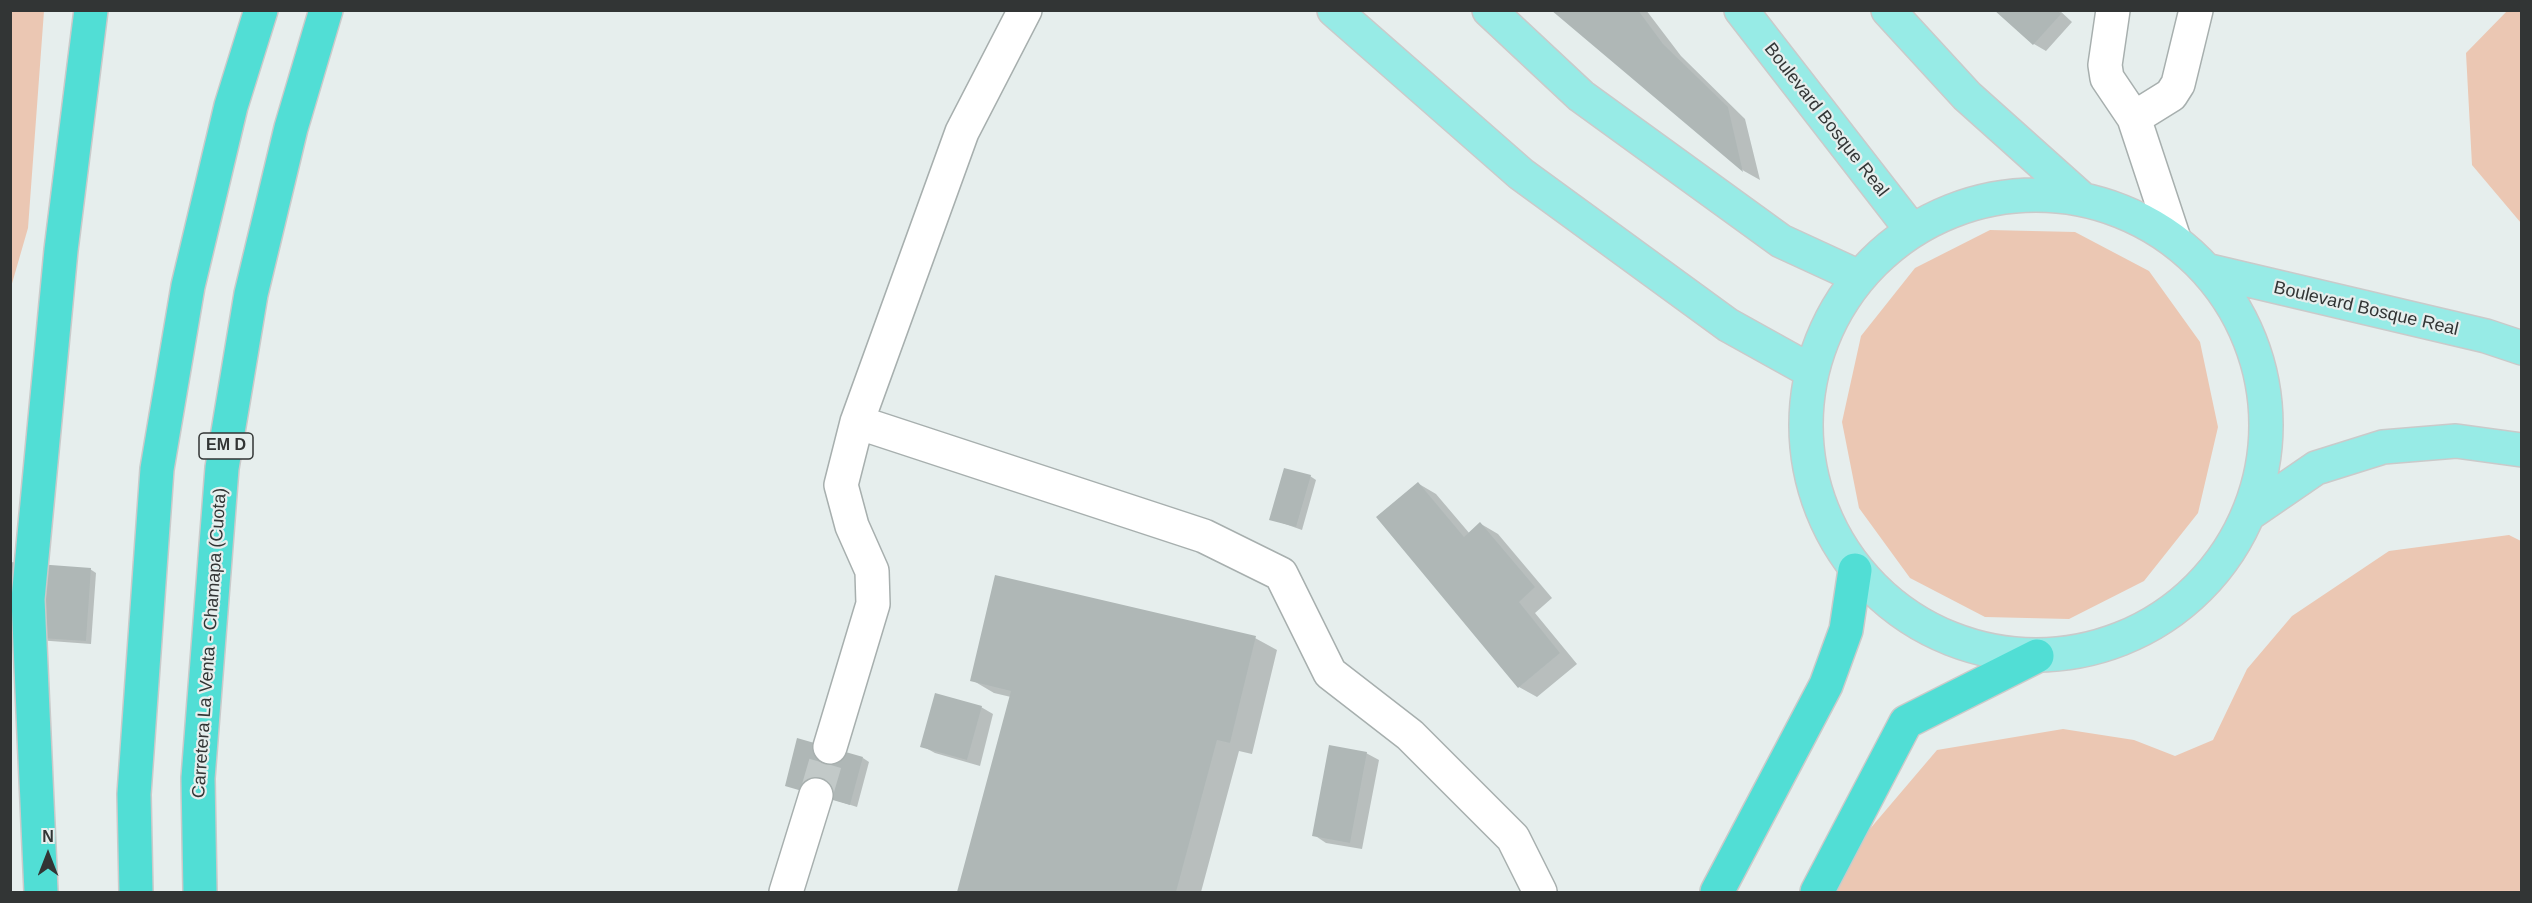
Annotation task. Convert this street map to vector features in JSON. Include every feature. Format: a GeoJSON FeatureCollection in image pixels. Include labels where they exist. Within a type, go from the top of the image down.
{"type":"FeatureCollection","features":[{"type":"Feature","properties":{"kind":"highway"},"geometry":{"type":"LineString","coordinates":[[41,892],[28,600],[61,249],[91,10]]}},
{"type":"Feature","properties":{"kind":"highway"},"geometry":{"type":"LineString","coordinates":[[136,892],[134,794],[158,469],[188,286],[231,106],[261,10]]}},
{"type":"Feature","properties":{"kind":"highway","name":"Carretera La Venta - Chamapa (Cuota)"},"geometry":{"type":"LineString","coordinates":[[200,892],[198,778],[222,468],[251,294],[291,128],[326,10]]}},
{"type":"Feature","properties":{"kind":"highway"},"geometry":{"type":"LineString","coordinates":[[1719,892],[1826,685],[1846,630],[1855,570]]}},
{"type":"Feature","properties":{"kind":"highway"},"geometry":{"type":"LineString","coordinates":[[1816,892],[1906,722],[2037,656]]}},
{"type":"Feature","properties":{"kind":"main road"},"geometry":{"type":"LineString","coordinates":[[1334,10],[1521,174],[1728,325],[1809,370]]}},
{"type":"Feature","properties":{"kind":"main road"},"geometry":{"type":"LineString","coordinates":[[1489,10],[1581,96],[1771,234],[1857,276]]}},
{"type":"Feature","properties":{"kind":"main road","name":"Boulevard Bosque Real"},"geometry":{"type":"LineString","coordinates":[[1741,10],[1911,229]]}},
{"type":"Feature","properties":{"kind":"main road"},"geometry":{"type":"LineString","coordinates":[[1888,10],[1967,96],[2081,198]]}},
{"type":"Feature","properties":{"kind":"main road"},"geometry":{"type":"LineString","coordinates":[[1993,197],[2081,198],[2130,213],[2174,239],[2210,272],[2247,327],[2265,391],[2265,458],[2249,514],[2211,577],[2161,619],[2101,646],[2037,656],[1968,646],[1906,616],[1855,570],[1826,526],[1808,476],[1809,370],[1828,320],[1857,276],[1911,229],[1993,197]]}},
{"type":"Feature","properties":{"kind":"main road","name":"Boulevard Bosque Real"},"geometry":{"type":"LineString","coordinates":[[2210,272],[2486,336],[2522,348]]}},
{"type":"Feature","properties":{"kind":"main road"},"geometry":{"type":"LineString","coordinates":[[2249,514],[2316,468],[2383,447],[2456,441],[2522,450]]}},
{"type":"Feature","properties":{"kind":"street"},"geometry":{"type":"LineString","coordinates":[[830,747],[873,604],[872,571],[852,526],[841,485],[856,422],[962,132],[1025,10]]}},
{"type":"Feature","properties":{"kind":"street"},"geometry":{"type":"LineString","coordinates":[[2113,10],[2105,65],[2114,90],[2134,118],[2174,239]]}},
{"type":"Feature","properties":{"kind":"street"},"geometry":{"type":"LineString","coordinates":[[2134,118],[2171,95],[2178,84],[2196,10]]}},
{"type":"Feature","properties":{"kind":"street"},"geometry":{"type":"LineString","coordinates":[[856,422],[1204,536],[1281,574],[1330,673],[1410,735],[1513,838],[1540,892]]}},
{"type":"Feature","properties":{"kind":"street"},"geometry":{"type":"LineString","coordinates":[[786,892],[816,795]]}},
{"type":"Feature","properties":{"kind":"shaded area"},"geometry":{"type":"Polygon","coordinates":[[[11,10],[44,11],[28,228],[11,287],[11,10]]]}},
{"type":"Feature","properties":{"kind":"shaded area"},"geometry":{"type":"Polygon","coordinates":[[[2508,10],[2521,11],[2521,223],[2472,165],[2466,53],[2508,10]]]}},
{"type":"Feature","properties":{"kind":"shaded area"},"geometry":{"type":"Polygon","coordinates":[[[1990,230],[2075,232],[2149,271],[2200,342],[2218,427],[2198,513],[2144,581],[2069,619],[1985,617],[1910,578],[1859,508],[1842,422],[1861,336],[1915,268],[1990,230]]]}},
{"type":"Feature","properties":{"kind":"shaded area"},"geometry":{"type":"Polygon","coordinates":[[[2509,535],[2521,541],[2521,892],[1828,892],[1846,857],[1937,750],[2063,729],[2134,740],[2175,756],[2213,740],[2247,669],[2292,616],[2389,551],[2509,535]]]}},
{"type":"Feature","properties":{"kind":"building"},"geometry":{"type":"Polygon","coordinates":[[[1551,10],[1638,10],[1663,44],[1728,107],[1743,172],[1551,10]]]}},
{"type":"Feature","properties":{"kind":"building"},"geometry":{"type":"Polygon","coordinates":[[[1994,10],[2057,10],[2061,14],[2033,45],[1994,10]]]}},
{"type":"Feature","properties":{"kind":"building"},"geometry":{"type":"Polygon","coordinates":[[[1284,468],[1311,475],[1296,527],[1269,520],[1284,468]]]}},
{"type":"Feature","properties":{"kind":"building"},"geometry":{"type":"Polygon","coordinates":[[[1418,482],[1464,537],[1480,522],[1535,587],[1519,602],[1560,653],[1518,688],[1376,517],[1418,482]]]}},
{"type":"Feature","properties":{"kind":"building"},"geometry":{"type":"Polygon","coordinates":[[[10,562],[91,568],[86,641],[10,636],[10,562]]]}},
{"type":"Feature","properties":{"kind":"building"},"geometry":{"type":"Polygon","coordinates":[[[995,575],[1256,636],[1230,743],[1217,740],[1176,892],[957,892],[1011,691],[970,681],[995,575]]]}},
{"type":"Feature","properties":{"kind":"building"},"geometry":{"type":"Polygon","coordinates":[[[935,693],[982,706],[967,760],[920,747],[935,693]]]}},
{"type":"Feature","properties":{"kind":"building"},"geometry":{"type":"Polygon","coordinates":[[[797,738],[863,757],[850,805],[785,786],[797,738]]]}},
{"type":"Feature","properties":{"kind":"building"},"geometry":{"type":"Polygon","coordinates":[[[1329,745],[1367,752],[1350,843],[1312,836],[1329,745]]]}},
{"type":"Feature","properties":{"kind":"tunnel"},"geometry":{"type":"LineString","coordinates":[[816,795],[830,747]]}}]}
